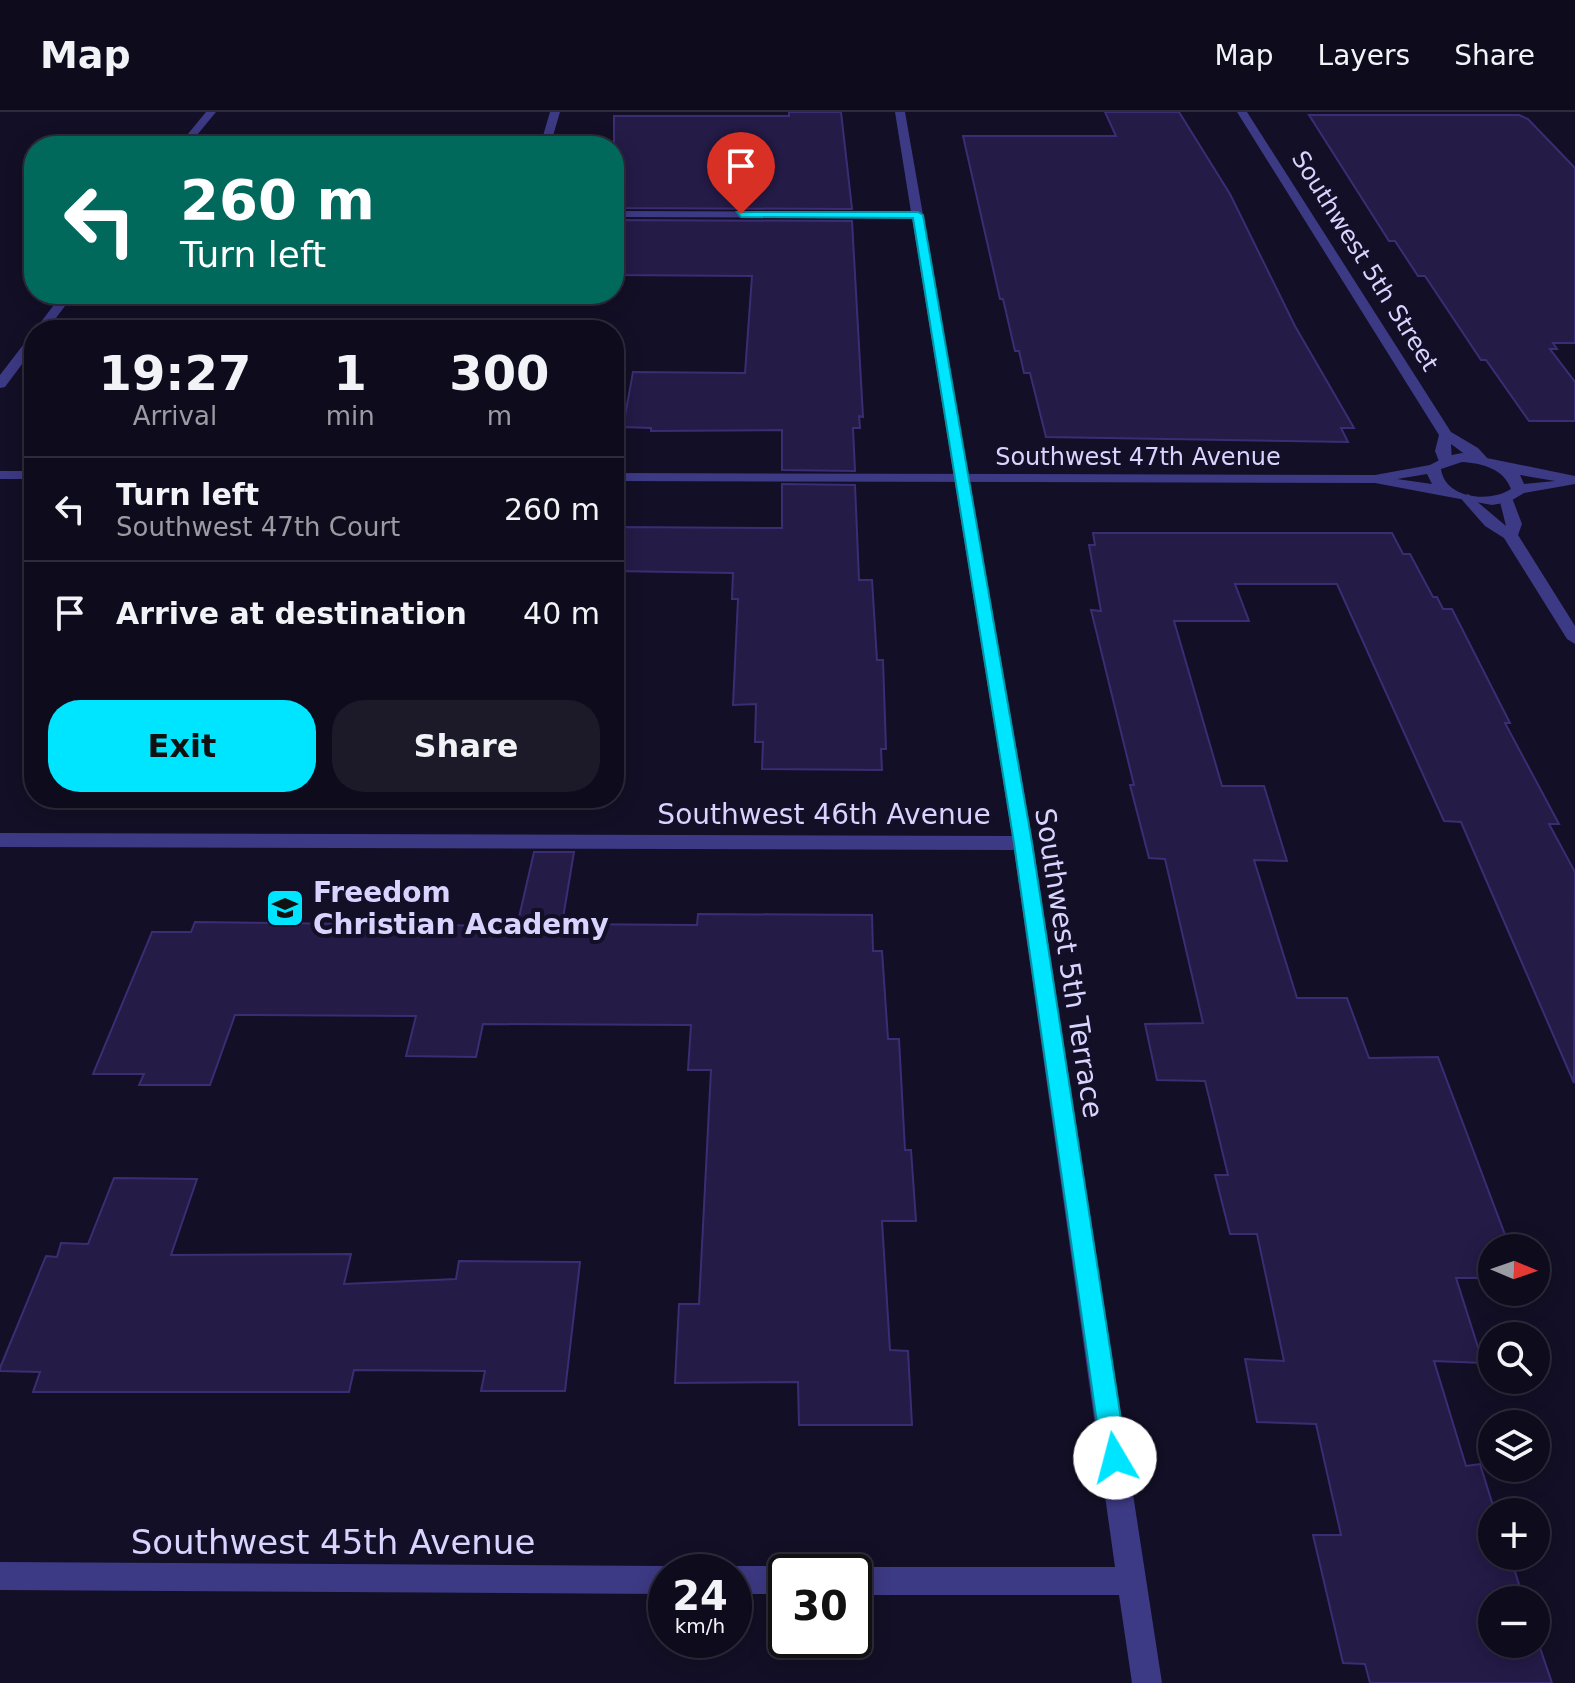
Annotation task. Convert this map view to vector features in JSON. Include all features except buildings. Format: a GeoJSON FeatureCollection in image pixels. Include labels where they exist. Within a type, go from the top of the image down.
{"type":"FeatureCollection","features":[{"type":"Feature","properties":{"kind":"street"},"geometry":{"type":"LineString","coordinates":[[191,136],[211,112]]}},
{"type":"Feature","properties":{"kind":"street"},"geometry":{"type":"LineString","coordinates":[[548,136],[555,112]]}},
{"type":"Feature","properties":{"kind":"street","name":"Southwest 5th Terrace"},"geometry":{"type":"LineString","coordinates":[[900,112],[1023,843],[1147,1683]]}},
{"type":"Feature","properties":{"kind":"street","name":"Southwest 5th Street"},"geometry":{"type":"LineString","coordinates":[[1242,112],[1446,435],[1473,451],[1483,461]]}},
{"type":"Feature","properties":{"kind":"street"},"geometry":{"type":"LineString","coordinates":[[624,214],[918,215]]}},
{"type":"Feature","properties":{"kind":"street"},"geometry":{"type":"LineString","coordinates":[[0,384],[24,352]]}},
{"type":"Feature","properties":{"kind":"street"},"geometry":{"type":"LineString","coordinates":[[1444,489],[1433,475],[1439,465],[1446,435]]}},
{"type":"Feature","properties":{"kind":"street","name":"Southwest 47th Avenue"},"geometry":{"type":"LineString","coordinates":[[1375,479],[1462,458],[1573,480]]}},
{"type":"Feature","properties":{"kind":"street"},"geometry":{"type":"LineString","coordinates":[[1503,468],[1513,475],[1514,524],[1510,535]]}},
{"type":"Feature","properties":{"kind":"street"},"geometry":{"type":"LineString","coordinates":[[0,475],[24,475]]}},
{"type":"Feature","properties":{"kind":"street","name":"Southwest 47th Avenue"},"geometry":{"type":"LineString","coordinates":[[624,477],[1375,479],[1417,488],[1444,489],[1468,498],[1557,487],[1573,480]]}},
{"type":"Feature","properties":{"kind":"street"},"geometry":{"type":"LineString","coordinates":[[1468,498],[1490,523],[1510,535],[1575,639]]}},
{"type":"Feature","properties":{"kind":"street","name":"Southwest 46th Avenue"},"geometry":{"type":"LineString","coordinates":[[0,840],[1023,843]]}},
{"type":"Feature","properties":{"kind":"street","name":"Southwest 45th Avenue"},"geometry":{"type":"LineString","coordinates":[[0,1576],[648,1580]]}},
{"type":"Feature","properties":{"kind":"street"},"geometry":{"type":"LineString","coordinates":[[872,1581],[1133,1581]]}},
{"type":"Feature","properties":{"kind":"place","name":"Freedom Christian Academy"},"geometry":{"type":"Point","coordinates":[285,908]}},
{"type":"Feature","properties":{"kind":"route"},"geometry":{"type":"LineString","coordinates":[[741,214],[918,215],[1023,843],[1115,1458]]}}]}
